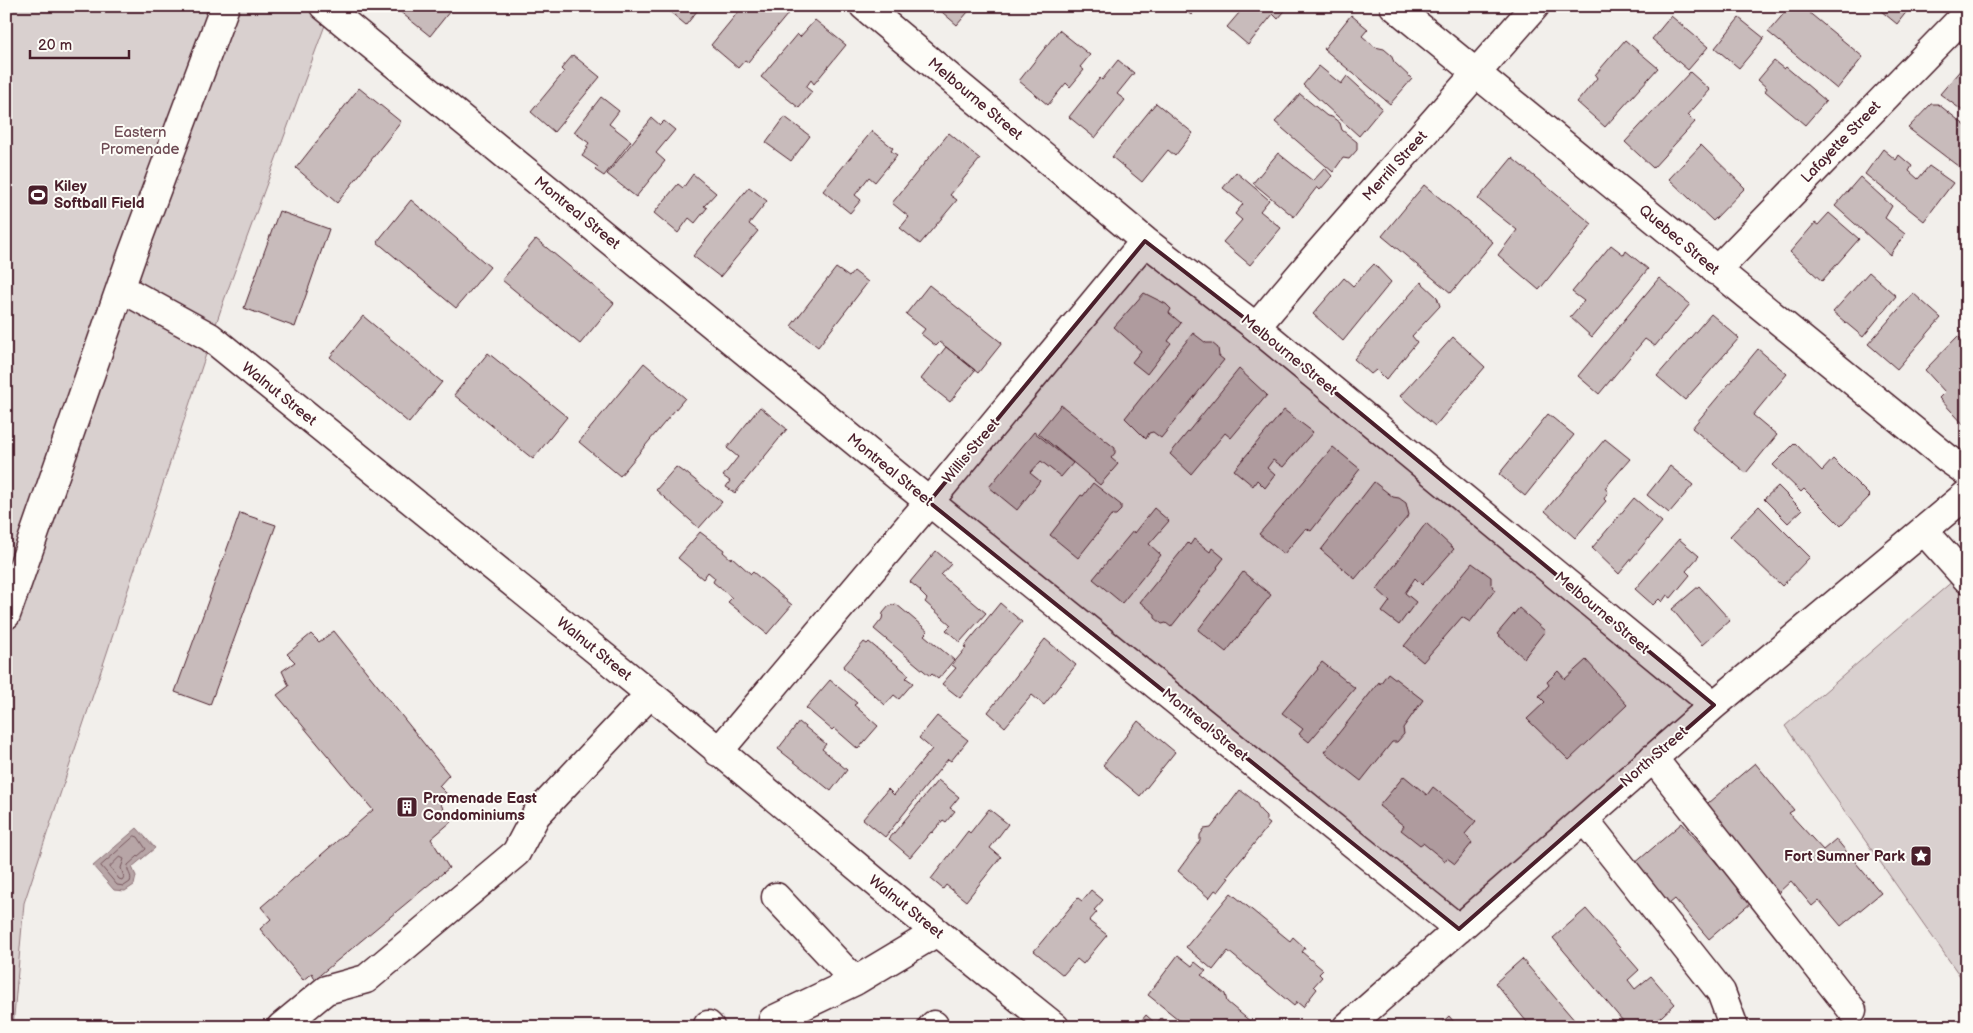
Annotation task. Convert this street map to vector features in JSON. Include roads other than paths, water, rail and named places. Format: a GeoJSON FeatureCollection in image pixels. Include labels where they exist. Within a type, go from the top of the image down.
{"type":"FeatureCollection","features":[{"type":"Feature","properties":{"kind":"street"},"geometry":{"type":"LineString","coordinates":[[6,615],[121,288],[225,6]]}},
{"type":"Feature","properties":{"kind":"street","name":"Montreal Street"},"geometry":{"type":"LineString","coordinates":[[324,6],[929,502],[1459,929]]}},
{"type":"Feature","properties":{"kind":"street","name":"Melbourne Street"},"geometry":{"type":"LineString","coordinates":[[864,6],[1145,241],[1256,327],[1714,705]]}},
{"type":"Feature","properties":{"kind":"street","name":"Quebec Street"},"geometry":{"type":"LineString","coordinates":[[1394,6],[1716,271],[1947,458],[1967,472]]}},
{"type":"Feature","properties":{"kind":"street","name":"Merrill Street"},"geometry":{"type":"LineString","coordinates":[[1256,327],[1535,6]]}},
{"type":"Feature","properties":{"kind":"street","name":"Lafayette Street"},"geometry":{"type":"LineString","coordinates":[[1716,271],[1967,13]]}},
{"type":"Feature","properties":{"kind":"street","name":"Willis Street"},"geometry":{"type":"LineString","coordinates":[[718,752],[929,502],[1145,241]]}},
{"type":"Feature","properties":{"kind":"street","name":"Walnut Street"},"geometry":{"type":"LineString","coordinates":[[121,288],[210,337],[650,694],[718,752],[1055,1027]]}},
{"type":"Feature","properties":{"kind":"street","name":"North Street"},"geometry":{"type":"LineString","coordinates":[[1347,1027],[1714,705],[1967,494]]}},
{"type":"Feature","properties":{"kind":"street"},"geometry":{"type":"LineString","coordinates":[[1924,530],[1967,579]]}},
{"type":"Feature","properties":{"kind":"street"},"geometry":{"type":"LineString","coordinates":[[281,1027],[326,990],[366,980],[516,853],[536,815],[650,694]]}},
{"type":"Feature","properties":{"kind":"street"},"geometry":{"type":"LineString","coordinates":[[1653,758],[1852,1010]]}},
{"type":"Feature","properties":{"kind":"street"},"geometry":{"type":"LineString","coordinates":[[1584,819],[1722,992],[1734,1027]]}},
{"type":"Feature","properties":{"kind":"street"},"geometry":{"type":"LineString","coordinates":[[776,897],[855,980]]}},
{"type":"Feature","properties":{"kind":"street"},"geometry":{"type":"LineString","coordinates":[[773,1020],[855,980],[937,932]]}},
{"type":"Feature","properties":{"kind":"water"},"geometry":{"type":"Polygon","coordinates":[[[137,828],[155,848],[132,867],[136,876],[134,885],[125,891],[114,890],[93,866],[137,828]]]}},
{"type":"Feature","properties":{"kind":"place","name":"Kiley Softball Field"},"geometry":{"type":"Point","coordinates":[38,195]}},
{"type":"Feature","properties":{"kind":"place","name":"Promenade East Condominiums"},"geometry":{"type":"Point","coordinates":[407,807]}},
{"type":"Feature","properties":{"kind":"place","name":"Fort Sumner Park"},"geometry":{"type":"Point","coordinates":[1921,856]}},
{"type":"Feature","properties":{"kind":"park label","name":"Eastern Promenade"},"geometry":{"type":"Point","coordinates":[140,140]}}]}
